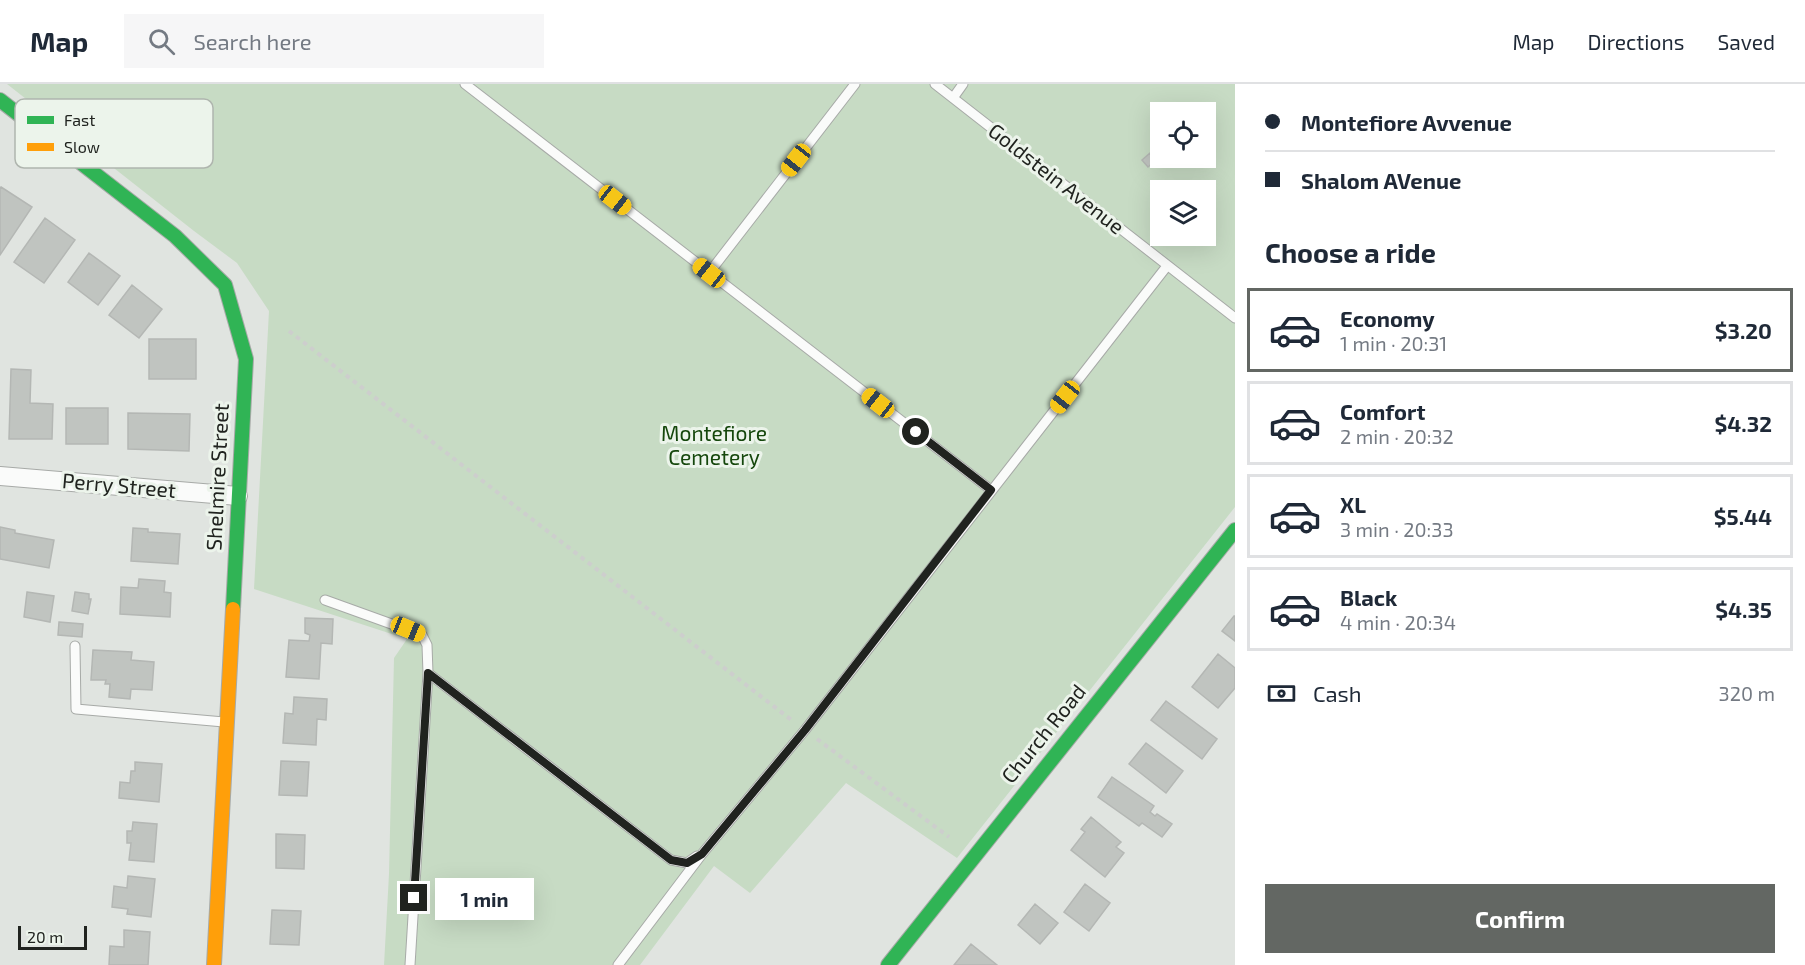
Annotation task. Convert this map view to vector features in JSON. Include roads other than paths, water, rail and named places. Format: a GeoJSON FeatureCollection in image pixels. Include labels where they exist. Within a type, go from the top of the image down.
{"type":"FeatureCollection","features":[{"type":"Feature","properties":{"kind":"street","name":"Shelmire Street"},"geometry":{"type":"LineString","coordinates":[[0,100],[15,112]]}},
{"type":"Feature","properties":{"kind":"street","name":"Shelmire Street"},"geometry":{"type":"LineString","coordinates":[[88,168],[176,236],[225,285],[246,359],[214,965]]}},
{"type":"Feature","properties":{"kind":"street","name":"Perry Street"},"geometry":{"type":"LineString","coordinates":[[0,476],[237,496]]}},
{"type":"Feature","properties":{"kind":"street","name":"Church Road"},"geometry":{"type":"LineString","coordinates":[[888,965],[1235,530]]}},
{"type":"Feature","properties":{"kind":"lane"},"geometry":{"type":"LineString","coordinates":[[465,84],[991,490]]}},
{"type":"Feature","properties":{"kind":"lane"},"geometry":{"type":"LineString","coordinates":[[709,273],[855,84]]}},
{"type":"Feature","properties":{"kind":"lane","name":"Goldstein Avenue"},"geometry":{"type":"LineString","coordinates":[[935,84],[1235,318]]}},
{"type":"Feature","properties":{"kind":"lane"},"geometry":{"type":"LineString","coordinates":[[953,98],[963,84]]}},
{"type":"Feature","properties":{"kind":"lane"},"geometry":{"type":"LineString","coordinates":[[618,965],[702,854],[805,730],[1167,266]]}},
{"type":"Feature","properties":{"kind":"lane"},"geometry":{"type":"LineString","coordinates":[[325,600],[422,635],[427,645],[428,673],[410,965]]}},
{"type":"Feature","properties":{"kind":"lane"},"geometry":{"type":"LineString","coordinates":[[75,646],[76,710],[226,722]]}},
{"type":"Feature","properties":{"kind":"lane"},"geometry":{"type":"LineString","coordinates":[[428,673],[671,860],[687,863],[702,854]]}},
{"type":"Feature","properties":{"kind":"park label","name":"Montefiore Cemetery"},"geometry":{"type":"Point","coordinates":[714,446]}}]}
